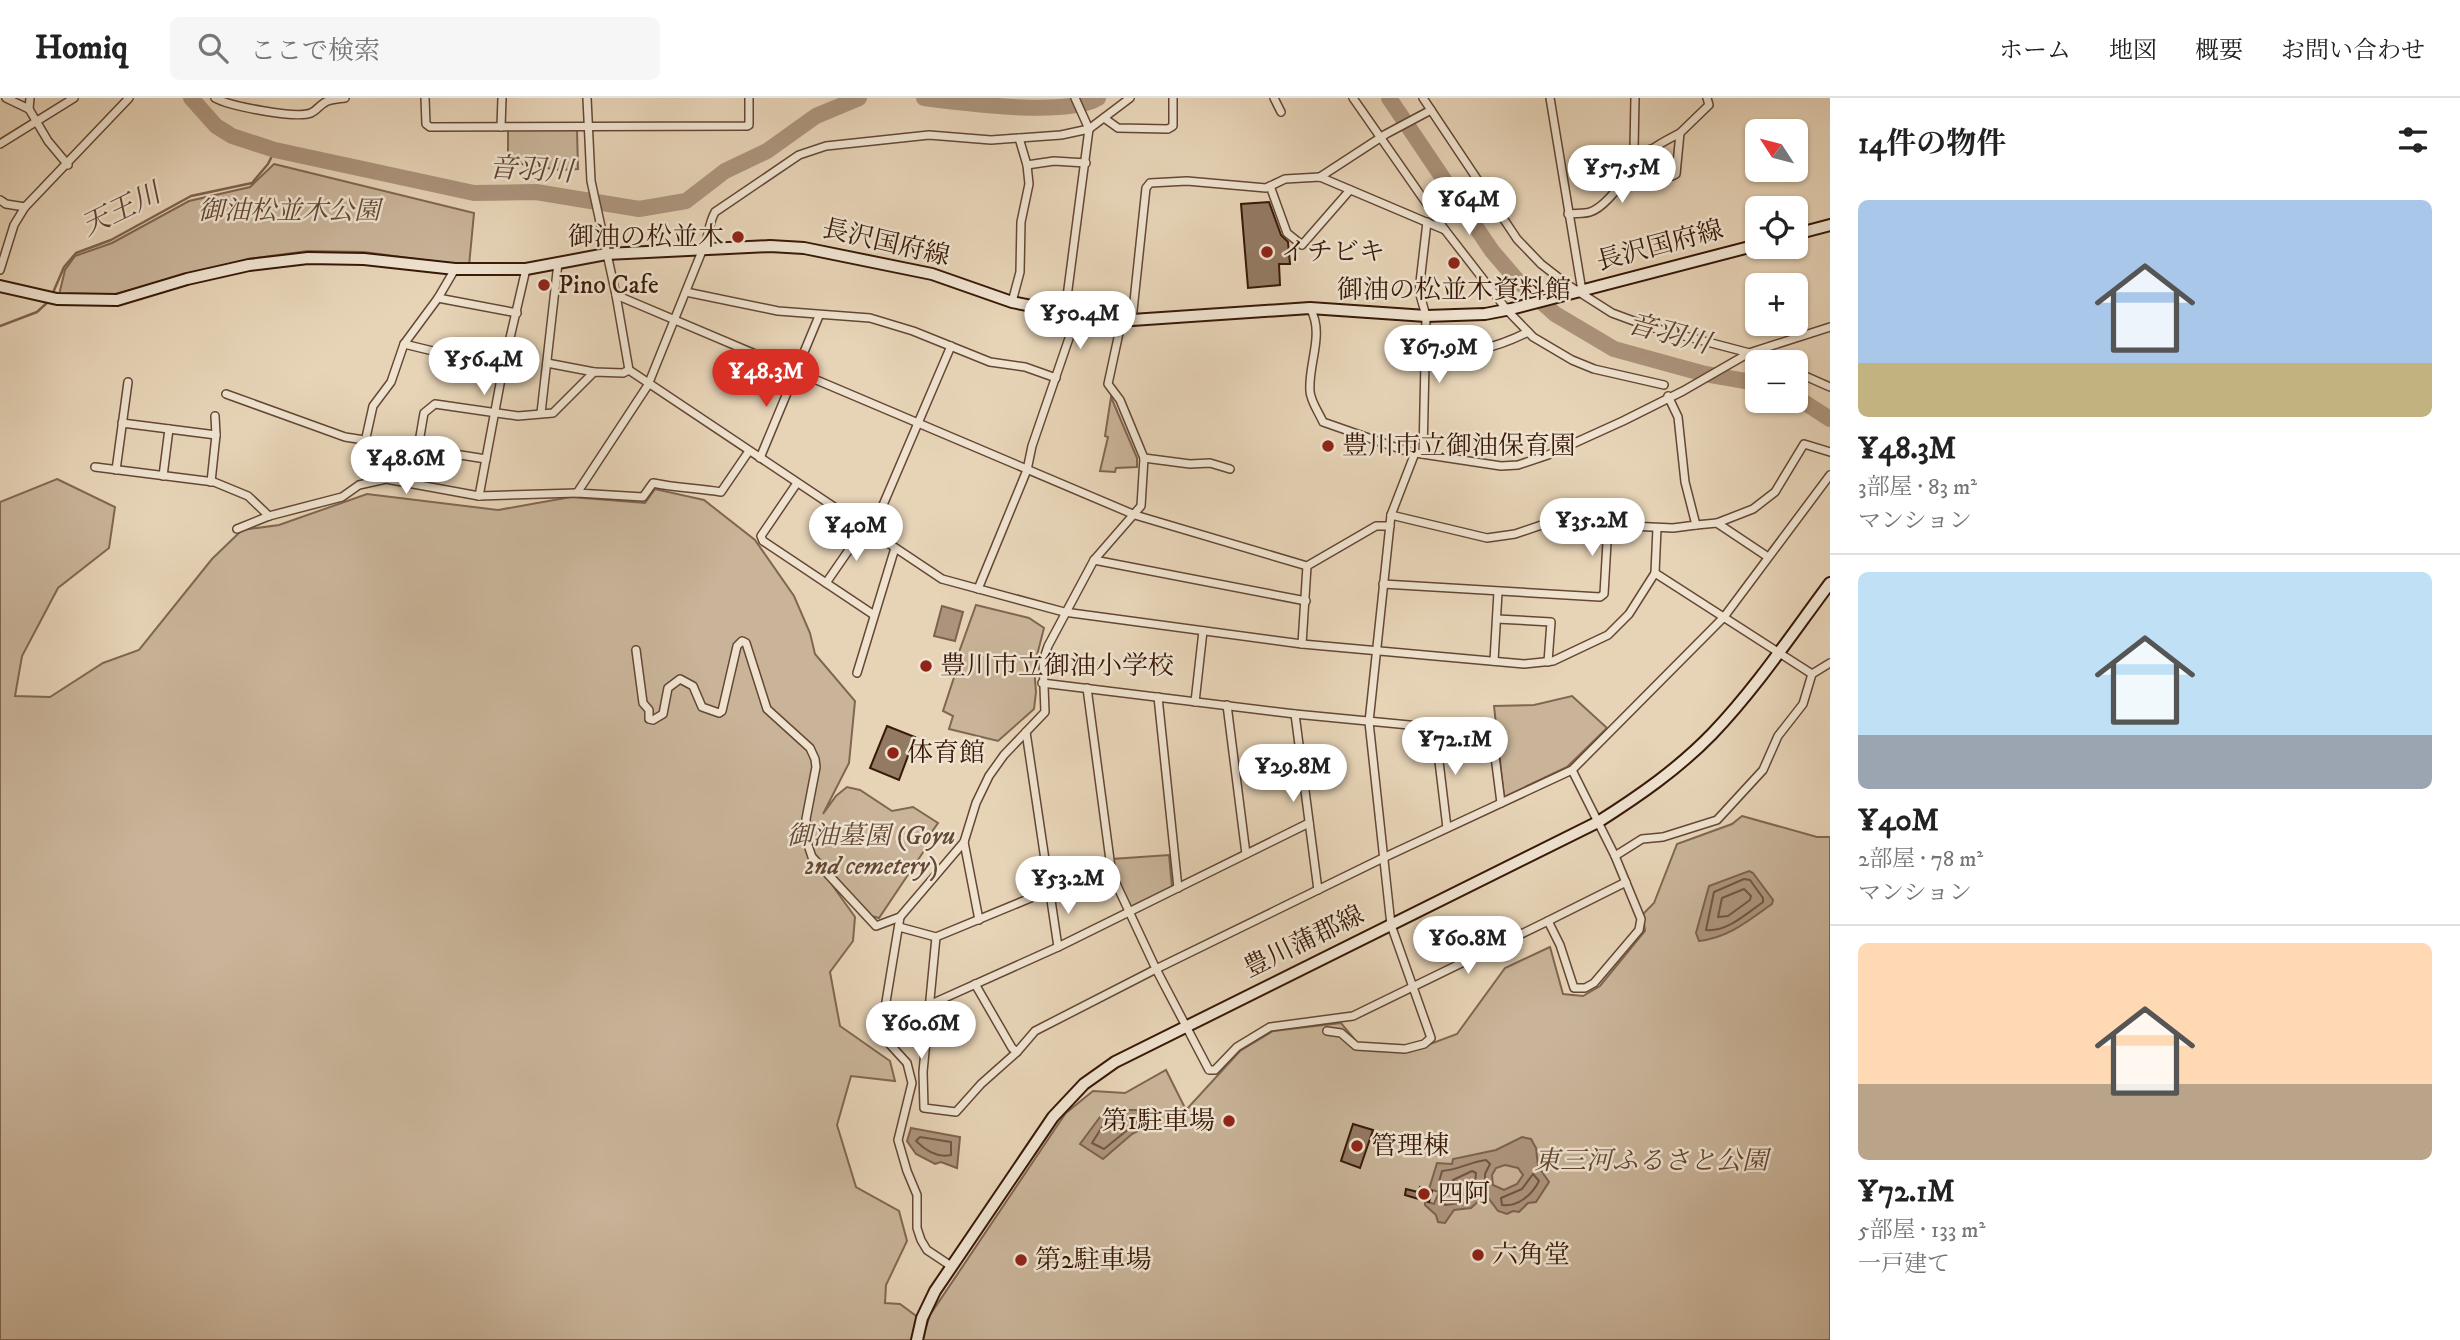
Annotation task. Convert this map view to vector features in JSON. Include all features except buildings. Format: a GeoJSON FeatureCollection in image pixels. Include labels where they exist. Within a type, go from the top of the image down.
{"type":"FeatureCollection","features":[{"type":"Feature","properties":{"kind":"main road"},"geometry":{"type":"LineString","coordinates":[[1808,231],[1830,225]]}},
{"type":"Feature","properties":{"kind":"main road","name":"長沢国府線"},"geometry":{"type":"LineString","coordinates":[[0,286],[52,298],[117,300],[187,279],[249,265],[308,258],[364,259],[454,269],[526,269],[606,254],[770,246],[804,248],[932,274],[1012,302],[1077,314],[1127,319],[1310,308],[1426,316],[1509,310],[1745,248]]}},
{"type":"Feature","properties":{"kind":"main road","name":"豊川蒲郡線"},"geometry":{"type":"LineString","coordinates":[[917,1340],[929,1302],[951,1266],[1065,1102],[1100,1071],[1185,1026],[1598,822],[1642,795],[1711,735],[1741,701],[1830,583]]}},
{"type":"Feature","properties":{"kind":"street"},"geometry":{"type":"LineString","coordinates":[[6,98],[29,108]]}},
{"type":"Feature","properties":{"kind":"street"},"geometry":{"type":"LineString","coordinates":[[30,98],[29,108],[36,121],[68,164]]}},
{"type":"Feature","properties":{"kind":"street"},"geometry":{"type":"LineString","coordinates":[[0,144],[74,98]]}},
{"type":"Feature","properties":{"kind":"street"},"geometry":{"type":"LineString","coordinates":[[0,270],[14,225],[25,207],[129,98]]}},
{"type":"Feature","properties":{"kind":"street"},"geometry":{"type":"LineString","coordinates":[[215,98],[225,104],[250,106],[293,117],[313,113],[325,102],[345,98]]}},
{"type":"Feature","properties":{"kind":"street"},"geometry":{"type":"LineString","coordinates":[[425,98],[426,124],[430,127],[747,126],[749,98]]}},
{"type":"Feature","properties":{"kind":"street"},"geometry":{"type":"LineString","coordinates":[[501,127],[502,98]]}},
{"type":"Feature","properties":{"kind":"street"},"geometry":{"type":"LineString","coordinates":[[587,98],[591,181],[629,370],[942,579],[1064,612],[1302,644],[1524,664],[1548,662],[1578,651],[1608,635],[1629,614],[1655,573],[1657,527]]}},
{"type":"Feature","properties":{"kind":"street"},"geometry":{"type":"LineString","coordinates":[[1065,312],[1086,163],[1088,126],[1075,98]]}},
{"type":"Feature","properties":{"kind":"street"},"geometry":{"type":"LineString","coordinates":[[577,493],[648,385],[707,243],[707,227],[715,212],[799,155],[826,146],[929,135],[991,140],[1061,135],[1104,118],[1130,98]]}},
{"type":"Feature","properties":{"kind":"street"},"geometry":{"type":"LineString","coordinates":[[1104,118],[1118,128],[1168,129],[1173,126],[1173,98]]}},
{"type":"Feature","properties":{"kind":"street"},"geometry":{"type":"LineString","coordinates":[[1275,98],[1281,112]]}},
{"type":"Feature","properties":{"kind":"street"},"geometry":{"type":"LineString","coordinates":[[1353,98],[1384,136],[1445,230],[1528,332],[1550,348],[1594,369],[1664,385]]}},
{"type":"Feature","properties":{"kind":"street"},"geometry":{"type":"LineString","coordinates":[[1424,98],[1429,111],[1517,239],[1541,264],[1612,313],[1745,355]]}},
{"type":"Feature","properties":{"kind":"street"},"geometry":{"type":"LineString","coordinates":[[1550,98],[1578,292]]}},
{"type":"Feature","properties":{"kind":"street"},"geometry":{"type":"LineString","coordinates":[[1635,98],[1634,149],[1640,152],[1652,149]]}},
{"type":"Feature","properties":{"kind":"street"},"geometry":{"type":"LineString","coordinates":[[1568,214],[1590,212],[1598,208],[1652,149],[1680,133],[1708,101],[1717,98]]}},
{"type":"Feature","properties":{"kind":"street"},"geometry":{"type":"LineString","coordinates":[[1320,177],[1429,111]]}},
{"type":"Feature","properties":{"kind":"street"},"geometry":{"type":"LineString","coordinates":[[1633,168],[1639,172],[1672,176],[1676,174],[1680,133]]}},
{"type":"Feature","properties":{"kind":"street"},"geometry":{"type":"LineString","coordinates":[[1012,302],[1020,272],[1021,222],[1029,184],[1019,138]]}},
{"type":"Feature","properties":{"kind":"street"},"geometry":{"type":"LineString","coordinates":[[1027,165],[1054,161],[1086,163]]}},
{"type":"Feature","properties":{"kind":"street"},"geometry":{"type":"LineString","coordinates":[[636,650],[643,703],[649,710],[649,719],[653,720],[663,714],[668,688],[680,679],[693,686],[702,707],[719,713],[722,710],[737,646],[743,641],[746,643],[767,709],[810,748],[815,759],[806,826],[812,857],[876,926],[900,917],[964,842],[976,803],[989,776],[1004,755],[1045,712],[1043,661],[1064,612],[1082,586],[1094,560],[1140,506],[1144,458],[1120,400],[1108,384],[1127,319],[1146,188],[1150,183],[1187,181],[1244,187],[1269,186],[1285,179],[1320,177],[1445,230]]}},
{"type":"Feature","properties":{"kind":"street"},"geometry":{"type":"LineString","coordinates":[[1269,186],[1287,233],[1302,245],[1350,190]]}},
{"type":"Feature","properties":{"kind":"street"},"geometry":{"type":"LineString","coordinates":[[0,200],[6,204],[25,207]]}},
{"type":"Feature","properties":{"kind":"street"},"geometry":{"type":"LineString","coordinates":[[1328,1031],[1341,1033],[1356,1046],[1405,1049],[1424,1044],[1431,1038],[1391,925],[1369,722],[1391,515],[1419,454],[1426,316],[1419,291],[1427,222]]}},
{"type":"Feature","properties":{"kind":"street"},"geometry":{"type":"LineString","coordinates":[[541,413],[558,263]]}},
{"type":"Feature","properties":{"kind":"street"},"geometry":{"type":"LineString","coordinates":[[365,442],[373,406],[391,382],[404,344],[438,298],[454,269]]}},
{"type":"Feature","properties":{"kind":"street"},"geometry":{"type":"LineString","coordinates":[[479,496],[503,368],[526,269]]}},
{"type":"Feature","properties":{"kind":"street"},"geometry":{"type":"LineString","coordinates":[[686,292],[726,302],[819,316],[870,318],[913,331],[990,362],[1025,368],[1056,378]]}},
{"type":"Feature","properties":{"kind":"street"},"geometry":{"type":"LineString","coordinates":[[616,295],[1135,515],[1307,566],[1376,526],[1390,526]]}},
{"type":"Feature","properties":{"kind":"street"},"geometry":{"type":"LineString","coordinates":[[438,298],[517,313]]}},
{"type":"Feature","properties":{"kind":"street"},"geometry":{"type":"LineString","coordinates":[[1310,308],[1316,318],[1315,357],[1309,392],[1323,422],[1419,454],[1501,466],[1518,466],[1623,421],[1745,356]]}},
{"type":"Feature","properties":{"kind":"street"},"geometry":{"type":"LineString","coordinates":[[978,589],[1027,470],[1032,446],[1077,314]]}},
{"type":"Feature","properties":{"kind":"street"},"geometry":{"type":"LineString","coordinates":[[760,458],[819,316]]}},
{"type":"Feature","properties":{"kind":"street"},"geometry":{"type":"LineString","coordinates":[[1761,350],[1830,327]]}},
{"type":"Feature","properties":{"kind":"street"},"geometry":{"type":"LineString","coordinates":[[1425,354],[1492,349],[1528,332]]}},
{"type":"Feature","properties":{"kind":"street"},"geometry":{"type":"LineString","coordinates":[[404,344],[503,368]]}},
{"type":"Feature","properties":{"kind":"street"},"geometry":{"type":"LineString","coordinates":[[871,533],[951,346]]}},
{"type":"Feature","properties":{"kind":"street"},"geometry":{"type":"LineString","coordinates":[[547,363],[594,372],[623,373],[629,370]]}},
{"type":"Feature","properties":{"kind":"street"},"geometry":{"type":"LineString","coordinates":[[412,483],[424,413],[435,404],[518,416],[553,413],[594,372]]}},
{"type":"Feature","properties":{"kind":"street"},"geometry":{"type":"LineString","coordinates":[[1808,377],[1830,387]]}},
{"type":"Feature","properties":{"kind":"street"},"geometry":{"type":"LineString","coordinates":[[116,470],[128,382]]}},
{"type":"Feature","properties":{"kind":"street"},"geometry":{"type":"LineString","coordinates":[[226,394],[365,442],[486,458]]}},
{"type":"Feature","properties":{"kind":"street"},"geometry":{"type":"LineString","coordinates":[[1668,396],[1678,416],[1685,482],[1696,525]]}},
{"type":"Feature","properties":{"kind":"street"},"geometry":{"type":"LineString","coordinates":[[211,482],[216,435],[215,416]]}},
{"type":"Feature","properties":{"kind":"street"},"geometry":{"type":"LineString","coordinates":[[122,423],[216,435]]}},
{"type":"Feature","properties":{"kind":"street"},"geometry":{"type":"LineString","coordinates":[[163,476],[169,429]]}},
{"type":"Feature","properties":{"kind":"street"},"geometry":{"type":"LineString","coordinates":[[1391,515],[1488,538],[1515,534],[1559,519],[1657,527],[1717,523],[1753,509],[1775,492],[1804,444],[1830,452]]}},
{"type":"Feature","properties":{"kind":"street"},"geometry":{"type":"LineString","coordinates":[[237,529],[270,516],[342,496],[359,485],[386,479],[479,496],[577,493],[643,497],[653,483],[721,492],[748,451]]}},
{"type":"Feature","properties":{"kind":"street"},"geometry":{"type":"LineString","coordinates":[[1144,458],[1190,464],[1210,463],[1230,469]]}},
{"type":"Feature","properties":{"kind":"street"},"geometry":{"type":"LineString","coordinates":[[96,467],[211,482],[248,496],[270,516]]}},
{"type":"Feature","properties":{"kind":"street"},"geometry":{"type":"LineString","coordinates":[[936,937],[923,1072],[924,1108],[956,1112],[1035,1031],[1383,858],[1572,770],[1724,617],[1830,475]]}},
{"type":"Feature","properties":{"kind":"street"},"geometry":{"type":"LineString","coordinates":[[797,483],[761,536],[763,541],[874,615]]}},
{"type":"Feature","properties":{"kind":"street"},"geometry":{"type":"LineString","coordinates":[[1717,523],[1768,557]]}},
{"type":"Feature","properties":{"kind":"street"},"geometry":{"type":"LineString","coordinates":[[1383,584],[1600,597],[1604,594],[1608,525]]}},
{"type":"Feature","properties":{"kind":"street"},"geometry":{"type":"LineString","coordinates":[[826,583],[864,527]]}},
{"type":"Feature","properties":{"kind":"street"},"geometry":{"type":"LineString","coordinates":[[857,673],[895,548]]}},
{"type":"Feature","properties":{"kind":"street"},"geometry":{"type":"LineString","coordinates":[[1094,560],[1306,601]]}},
{"type":"Feature","properties":{"kind":"street"},"geometry":{"type":"LineString","coordinates":[[1302,644],[1307,566]]}},
{"type":"Feature","properties":{"kind":"street"},"geometry":{"type":"LineString","coordinates":[[1655,573],[1812,674]]}},
{"type":"Feature","properties":{"kind":"street"},"geometry":{"type":"LineString","coordinates":[[1494,662],[1498,592]]}},
{"type":"Feature","properties":{"kind":"street"},"geometry":{"type":"LineString","coordinates":[[1497,619],[1551,622],[1548,662]]}},
{"type":"Feature","properties":{"kind":"street"},"geometry":{"type":"LineString","coordinates":[[1195,702],[1203,631]]}},
{"type":"Feature","properties":{"kind":"street"},"geometry":{"type":"LineString","coordinates":[[1615,856],[1642,839],[1663,837],[1717,820],[1763,770],[1778,736],[1803,704],[1812,674],[1830,663]]}},
{"type":"Feature","properties":{"kind":"street"},"geometry":{"type":"LineString","coordinates":[[1042,683],[1295,714],[1492,733],[1501,803]]}},
{"type":"Feature","properties":{"kind":"street"},"geometry":{"type":"LineString","coordinates":[[1087,688],[1111,875],[1209,1070],[1215,1070],[1237,1047],[1270,1027],[1353,1016],[1626,882]]}},
{"type":"Feature","properties":{"kind":"street"},"geometry":{"type":"LineString","coordinates":[[1158,698],[1178,888]]}},
{"type":"Feature","properties":{"kind":"street"},"geometry":{"type":"LineString","coordinates":[[1227,705],[1246,854]]}},
{"type":"Feature","properties":{"kind":"street"},"geometry":{"type":"LineString","coordinates":[[1295,714],[1318,890]]}},
{"type":"Feature","properties":{"kind":"street"},"geometry":{"type":"LineString","coordinates":[[1435,728],[1447,828]]}},
{"type":"Feature","properties":{"kind":"street"},"geometry":{"type":"LineString","coordinates":[[1027,732],[1058,947]]}},
{"type":"Feature","properties":{"kind":"street"},"geometry":{"type":"LineString","coordinates":[[1548,921],[1560,946],[1574,988],[1585,988],[1594,983],[1639,930],[1640,919],[1626,882],[1572,770]]}},
{"type":"Feature","properties":{"kind":"street"},"geometry":{"type":"LineString","coordinates":[[929,1005],[1058,947],[1309,823]]}},
{"type":"Feature","properties":{"kind":"street"},"geometry":{"type":"LineString","coordinates":[[964,842],[979,920]]}},
{"type":"Feature","properties":{"kind":"street"},"geometry":{"type":"LineString","coordinates":[[899,927],[936,937],[1050,890]]}},
{"type":"Feature","properties":{"kind":"street"},"geometry":{"type":"LineString","coordinates":[[900,917],[883,1020],[885,1039],[907,1063],[912,1083],[898,1140],[917,1195],[917,1228],[920,1240],[927,1250],[951,1266]]}},
{"type":"Feature","properties":{"kind":"street"},"geometry":{"type":"LineString","coordinates":[[975,984],[1012,1048],[1017,1052]]}},
{"type":"Feature","properties":{"kind":"green space"},"geometry":{"type":"Polygon","coordinates":[[[577,129],[578,169],[560,170],[508,162],[508,130],[577,129]]]}},
{"type":"Feature","properties":{"kind":"green space","name":"御油松並木公園"},"geometry":{"type":"Polygon","coordinates":[[[274,164],[474,213],[469,266],[364,252],[308,251],[248,259],[112,295],[59,295],[65,270],[75,256],[112,243],[189,201],[250,187],[274,164]]]}},
{"type":"Feature","properties":{"kind":"green space"},"geometry":{"type":"Polygon","coordinates":[[[1111,397],[1137,458],[1137,467],[1116,468],[1115,472],[1100,471],[1108,437],[1105,436],[1111,397]]]}},
{"type":"Feature","properties":{"kind":"green space","name":"御油墓園 (Goyu 2nd cemetery)"},"geometry":{"type":"Polygon","coordinates":[[[57,479],[115,507],[109,548],[58,588],[22,656],[15,696],[50,697],[103,663],[139,650],[212,559],[242,530],[279,525],[367,494],[498,510],[571,497],[645,503],[655,489],[704,500],[755,540],[794,596],[810,633],[815,654],[855,701],[849,763],[823,814],[836,796],[847,787],[860,790],[892,811],[913,807],[938,823],[927,839],[930,842],[879,918],[871,916],[814,853],[805,847],[855,917],[853,941],[830,972],[840,1026],[890,1061],[895,1081],[851,1076],[837,1125],[856,1187],[899,1211],[907,1241],[886,1285],[885,1303],[900,1304],[919,1318],[911,1340],[0,1340],[0,502],[57,479]]]}},
{"type":"Feature","properties":{"kind":"green space"},"geometry":{"type":"Polygon","coordinates":[[[976,605],[1029,618],[1044,628],[1034,667],[1034,709],[998,741],[949,729],[953,716],[943,711],[960,659],[958,655],[976,605]]]}},
{"type":"Feature","properties":{"kind":"green space"},"geometry":{"type":"Polygon","coordinates":[[[1572,696],[1607,728],[1567,767],[1504,797],[1494,706],[1534,705],[1572,696]]]}},
{"type":"Feature","properties":{"kind":"green space","name":"東三河ふるさと公園"},"geometry":{"type":"Polygon","coordinates":[[[1742,816],[1817,837],[1830,837],[1830,1340],[922,1340],[930,1315],[1059,1123],[1066,1113],[1093,1091],[1125,1093],[1166,1070],[1186,1110],[1240,1051],[1273,1031],[1341,1023],[1361,1047],[1409,1052],[1457,1034],[1505,968],[1550,947],[1563,994],[1583,996],[1600,986],[1645,931],[1643,914],[1654,903],[1677,844],[1732,824],[1742,816]]]}},
{"type":"Feature","properties":{"kind":"green space"},"geometry":{"type":"Polygon","coordinates":[[[1169,855],[1172,887],[1131,907],[1114,875],[1112,859],[1169,855]]]}},
{"type":"Feature","properties":{"kind":"water"},"geometry":{"type":"Polygon","coordinates":[[[942,606],[963,612],[955,641],[934,636],[942,606]]]}},
{"type":"Feature","properties":{"kind":"water"},"geometry":{"type":"Polygon","coordinates":[[[1749,871],[1773,900],[1772,904],[1729,932],[1699,941],[1696,933],[1709,886],[1749,871]]]}},
{"type":"Feature","properties":{"kind":"water"},"geometry":{"type":"Polygon","coordinates":[[[1108,1110],[1142,1110],[1151,1116],[1147,1126],[1132,1134],[1103,1159],[1080,1144],[1108,1110]]]}},
{"type":"Feature","properties":{"kind":"water"},"geometry":{"type":"Polygon","coordinates":[[[911,1128],[960,1137],[957,1168],[941,1162],[935,1164],[916,1154],[907,1141],[911,1128]]]}},
{"type":"Feature","properties":{"kind":"water"},"geometry":{"type":"Polygon","coordinates":[[[1522,1137],[1531,1139],[1536,1148],[1538,1166],[1549,1182],[1536,1202],[1528,1203],[1519,1212],[1507,1214],[1498,1211],[1489,1199],[1482,1198],[1471,1208],[1454,1210],[1445,1223],[1438,1222],[1436,1215],[1425,1205],[1425,1201],[1434,1204],[1439,1192],[1429,1189],[1437,1163],[1452,1164],[1453,1159],[1496,1150],[1522,1137]],[[1505,1165],[1496,1168],[1492,1175],[1493,1185],[1504,1190],[1517,1184],[1523,1175],[1518,1168],[1505,1165]]]}},
{"type":"Feature","properties":{"kind":"waterway","name":"音羽川"},"geometry":{"type":"LineString","coordinates":[[191,98],[216,126],[232,136],[275,150],[474,193],[536,192],[639,209],[686,201],[725,171],[767,151],[816,116],[859,98]]}},
{"type":"Feature","properties":{"kind":"waterway","name":"音羽川"},"geometry":{"type":"LineString","coordinates":[[924,98],[1039,108],[1083,104],[1098,98]]}},
{"type":"Feature","properties":{"kind":"waterway","name":"音羽川"},"geometry":{"type":"LineString","coordinates":[[1389,98],[1492,251],[1517,280],[1555,314],[1614,349],[1705,374],[1745,381]]}},
{"type":"Feature","properties":{"kind":"waterway","name":"天王川"},"geometry":{"type":"LineString","coordinates":[[52,295],[64,267],[76,253],[111,240],[191,196],[252,183],[268,164],[275,150]]}},
{"type":"Feature","properties":{"kind":"waterway","name":"天王川"},"geometry":{"type":"LineString","coordinates":[[0,326],[37,312],[49,301]]}},
{"type":"Feature","properties":{"kind":"waterway","name":"音羽川"},"geometry":{"type":"LineString","coordinates":[[1808,405],[1830,419]]}},
{"type":"Feature","properties":{"kind":"place","name":"御油の松並木"},"geometry":{"type":"Point","coordinates":[738,237]}},
{"type":"Feature","properties":{"kind":"place","name":"イチビキ"},"geometry":{"type":"Point","coordinates":[1267,252]}},
{"type":"Feature","properties":{"kind":"place","name":"御油の松並木資料館"},"geometry":{"type":"Point","coordinates":[1454,263]}},
{"type":"Feature","properties":{"kind":"place","name":"Pino Cafe"},"geometry":{"type":"Point","coordinates":[544,285]}},
{"type":"Feature","properties":{"kind":"place","name":"豊川市立御油保育園"},"geometry":{"type":"Point","coordinates":[1328,446]}},
{"type":"Feature","properties":{"kind":"place","name":"豊川市立御油小学校"},"geometry":{"type":"Point","coordinates":[926,666]}},
{"type":"Feature","properties":{"kind":"place","name":"体育館"},"geometry":{"type":"Point","coordinates":[893,753]}},
{"type":"Feature","properties":{"kind":"place","name":"第1駐車場"},"geometry":{"type":"Point","coordinates":[1229,1121]}},
{"type":"Feature","properties":{"kind":"place","name":"管理棟"},"geometry":{"type":"Point","coordinates":[1357,1146]}},
{"type":"Feature","properties":{"kind":"place","name":"四阿"},"geometry":{"type":"Point","coordinates":[1424,1194]}},
{"type":"Feature","properties":{"kind":"place","name":"六角堂"},"geometry":{"type":"Point","coordinates":[1478,1255]}},
{"type":"Feature","properties":{"kind":"place","name":"第2駐車場"},"geometry":{"type":"Point","coordinates":[1021,1260]}}]}
